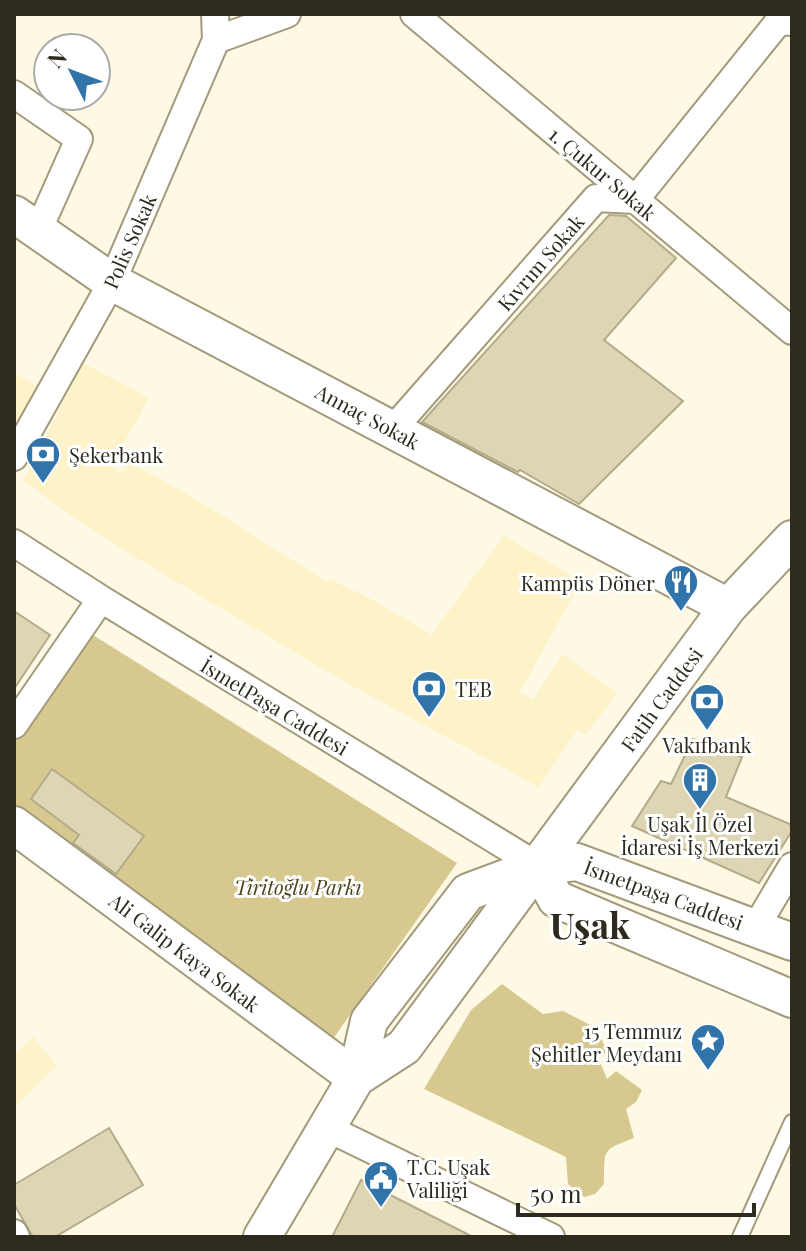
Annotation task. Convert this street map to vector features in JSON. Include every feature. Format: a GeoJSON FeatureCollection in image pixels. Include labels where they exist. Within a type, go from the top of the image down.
{"type":"FeatureCollection","features":[{"type":"Feature","properties":{"kind":"main road","name":"Annaç Sokak"},"geometry":{"type":"LineString","coordinates":[[26,222],[112,282],[728,607]]}},
{"type":"Feature","properties":{"kind":"main road","name":"Fatih Caddesi"},"geometry":{"type":"LineString","coordinates":[[538,866],[728,607],[792,539]]}},
{"type":"Feature","properties":{"kind":"main road","name":"Ali Galip Kaya Sokak"},"geometry":{"type":"LineString","coordinates":[[16,830],[356,1078]]}},
{"type":"Feature","properties":{"kind":"main road","name":"İsmetpaşa Caddesi"},"geometry":{"type":"LineString","coordinates":[[262,1237],[356,1078],[369,1021],[468,892],[538,866],[577,862],[792,942]]}},
{"type":"Feature","properties":{"kind":"main road"},"geometry":{"type":"LineString","coordinates":[[538,866],[556,899],[792,999]]}},
{"type":"Feature","properties":{"kind":"street"},"geometry":{"type":"LineString","coordinates":[[216,27],[287,14]]}},
{"type":"Feature","properties":{"kind":"street","name":"1. Çukur Sokak"},"geometry":{"type":"LineString","coordinates":[[414,14],[792,331]]}},
{"type":"Feature","properties":{"kind":"street"},"geometry":{"type":"LineString","coordinates":[[635,200],[779,21],[792,22]]}},
{"type":"Feature","properties":{"kind":"street","name":"Polis Sokak"},"geometry":{"type":"LineString","coordinates":[[14,457],[112,282],[216,27]]}},
{"type":"Feature","properties":{"kind":"street"},"geometry":{"type":"LineString","coordinates":[[14,94],[79,139],[26,222]]}},
{"type":"Feature","properties":{"kind":"street","name":"Kıvrım Sokak"},"geometry":{"type":"LineString","coordinates":[[393,429],[596,198],[635,200]]}},
{"type":"Feature","properties":{"kind":"street","name":"İsmetPaşa Caddesi"},"geometry":{"type":"LineString","coordinates":[[14,543],[538,866]]}},
{"type":"Feature","properties":{"kind":"street"},"geometry":{"type":"LineString","coordinates":[[14,725],[101,599]]}},
{"type":"Feature","properties":{"kind":"street"},"geometry":{"type":"LineString","coordinates":[[756,927],[792,866]]}},
{"type":"Feature","properties":{"kind":"street"},"geometry":{"type":"LineString","coordinates":[[327,1128],[551,1237]]}},
{"type":"Feature","properties":{"kind":"lane"},"geometry":{"type":"LineString","coordinates":[[740,1237],[792,1122]]}},
{"type":"Feature","properties":{"kind":"shaded area"},"geometry":{"type":"Polygon","coordinates":[[[83,363],[149,398],[111,466],[120,474],[129,462],[192,497],[327,582],[330,578],[353,592],[355,590],[431,634],[420,650],[504,536],[581,581],[520,692],[533,700],[562,654],[617,693],[586,735],[577,730],[539,787],[345,682],[145,563],[23,481],[83,363]]]}},
{"type":"Feature","properties":{"kind":"shaded area"},"geometry":{"type":"Polygon","coordinates":[[[14,373],[40,388],[14,434],[14,373]]]}},
{"type":"Feature","properties":{"kind":"shaded area"},"geometry":{"type":"Polygon","coordinates":[[[33,1037],[57,1066],[14,1107],[14,1055],[33,1037]]]}},
{"type":"Feature","properties":{"kind":"green space","name":"Tiritoğlu Parkı"},"geometry":{"type":"Polygon","coordinates":[[[93,635],[457,863],[333,1039],[14,810],[14,742],[93,635]]]}},
{"type":"Feature","properties":{"kind":"green space"},"geometry":{"type":"Polygon","coordinates":[[[502,984],[543,1014],[563,1011],[596,1028],[608,1053],[597,1055],[607,1079],[616,1071],[642,1090],[636,1102],[626,1109],[634,1138],[607,1152],[604,1184],[595,1194],[584,1197],[568,1184],[566,1157],[424,1089],[471,1010],[502,984]]]}},
{"type":"Feature","properties":{"kind":"building"},"geometry":{"type":"Polygon","coordinates":[[[609,215],[626,216],[676,258],[604,340],[683,401],[579,504],[520,470],[518,472],[422,422],[609,215]]]}},
{"type":"Feature","properties":{"kind":"building"},"geometry":{"type":"Polygon","coordinates":[[[14,611],[50,635],[14,689],[14,611]]]}},
{"type":"Feature","properties":{"kind":"building","name":"Uşak İl Özel İdaresi İş Merkezi"},"geometry":{"type":"Polygon","coordinates":[[[693,739],[742,757],[726,797],[792,825],[792,831],[759,883],[632,826],[661,781],[671,784],[693,739]]]}},
{"type":"Feature","properties":{"kind":"building"},"geometry":{"type":"Polygon","coordinates":[[[52,769],[144,836],[116,874],[73,843],[79,835],[31,799],[52,769]]]}},
{"type":"Feature","properties":{"kind":"building"},"geometry":{"type":"Polygon","coordinates":[[[109,1128],[143,1185],[55,1237],[33,1237],[14,1204],[14,1185],[109,1128]]]}},
{"type":"Feature","properties":{"kind":"building","name":"T.C. Uşak Valiliği"},"geometry":{"type":"Polygon","coordinates":[[[361,1180],[473,1237],[332,1237],[361,1180]]]}},
{"type":"Feature","properties":{"kind":"place","name":"Şekerbank"},"geometry":{"type":"Point","coordinates":[43,485]}},
{"type":"Feature","properties":{"kind":"place","name":"Kampüs Döner"},"geometry":{"type":"Point","coordinates":[681,613]}},
{"type":"Feature","properties":{"kind":"place","name":"TEB"},"geometry":{"type":"Point","coordinates":[429,719]}},
{"type":"Feature","properties":{"kind":"place","name":"Vakıfbank"},"geometry":{"type":"Point","coordinates":[707,732]}},
{"type":"Feature","properties":{"kind":"place","name":"Uşak İl Özel İdaresi İş Merkezi"},"geometry":{"type":"Point","coordinates":[700,811]}},
{"type":"Feature","properties":{"kind":"place","name":"15 Temmuz Şehitler Meydanı"},"geometry":{"type":"Point","coordinates":[708,1072]}},
{"type":"Feature","properties":{"kind":"place","name":"T.C. Uşak Valiliği"},"geometry":{"type":"Point","coordinates":[381,1209]}},
{"type":"Feature","properties":{"kind":"district","name":"Uşak"},"geometry":{"type":"Point","coordinates":[590,924]}}]}
